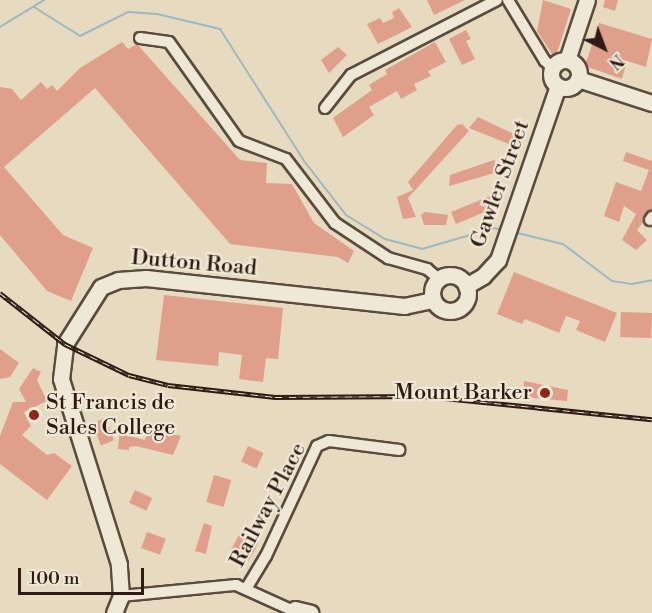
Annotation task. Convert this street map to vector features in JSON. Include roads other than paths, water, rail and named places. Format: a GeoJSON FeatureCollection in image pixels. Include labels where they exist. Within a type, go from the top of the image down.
{"type":"FeatureCollection","features":[{"type":"Feature","properties":{"kind":"street"},"geometry":{"type":"LineString","coordinates":[[325,108],[351,75],[497,0]]}},
{"type":"Feature","properties":{"kind":"street"},"geometry":{"type":"LineString","coordinates":[[508,0],[544,61],[560,64],[577,66],[578,79],[572,86],[558,86],[552,79],[560,64],[587,0]]}},
{"type":"Feature","properties":{"kind":"street"},"geometry":{"type":"LineString","coordinates":[[140,38],[169,42],[239,141],[286,159],[335,223],[388,258],[426,268],[439,279]]}},
{"type":"Feature","properties":{"kind":"street"},"geometry":{"type":"LineString","coordinates":[[578,79],[652,103]]}},
{"type":"Feature","properties":{"kind":"street","name":"Gawler Street"},"geometry":{"type":"LineString","coordinates":[[466,286],[490,270],[506,240],[558,86]]}},
{"type":"Feature","properties":{"kind":"street"},"geometry":{"type":"LineString","coordinates":[[454,276],[466,286],[468,298],[459,309],[445,311],[433,300],[433,287],[439,279],[454,276]]}},
{"type":"Feature","properties":{"kind":"street","name":"Dutton Road"},"geometry":{"type":"LineString","coordinates":[[121,596],[119,564],[61,379],[65,344],[101,287],[118,280],[146,278],[404,306],[433,300]]}},
{"type":"Feature","properties":{"kind":"street","name":"Railway Place"},"geometry":{"type":"LineString","coordinates":[[246,589],[266,556],[317,446],[329,441],[390,449]]}},
{"type":"Feature","properties":{"kind":"street"},"geometry":{"type":"LineString","coordinates":[[114,613],[121,596],[236,585],[296,611],[311,613]]}},
{"type":"Feature","properties":{"kind":"waterway"},"geometry":{"type":"LineString","coordinates":[[0,27],[44,0]]}},
{"type":"Feature","properties":{"kind":"waterway"},"geometry":{"type":"LineString","coordinates":[[34,7],[80,36],[128,12],[157,14],[220,29],[304,161],[346,215],[385,239],[422,249],[494,228],[502,230]]}},
{"type":"Feature","properties":{"kind":"waterway"},"geometry":{"type":"LineString","coordinates":[[513,232],[563,244],[612,281],[632,284],[652,280]]}},
{"type":"Feature","properties":{"kind":"railway"},"geometry":{"type":"LineString","coordinates":[[0,293],[65,344],[129,375],[168,385],[275,397],[424,396],[652,419]]}},
{"type":"Feature","properties":{"kind":"place","name":"Mount Barker"},"geometry":{"type":"Point","coordinates":[545,393]}},
{"type":"Feature","properties":{"kind":"place","name":"St Francis de Sales College"},"geometry":{"type":"Point","coordinates":[34,415]}}]}
